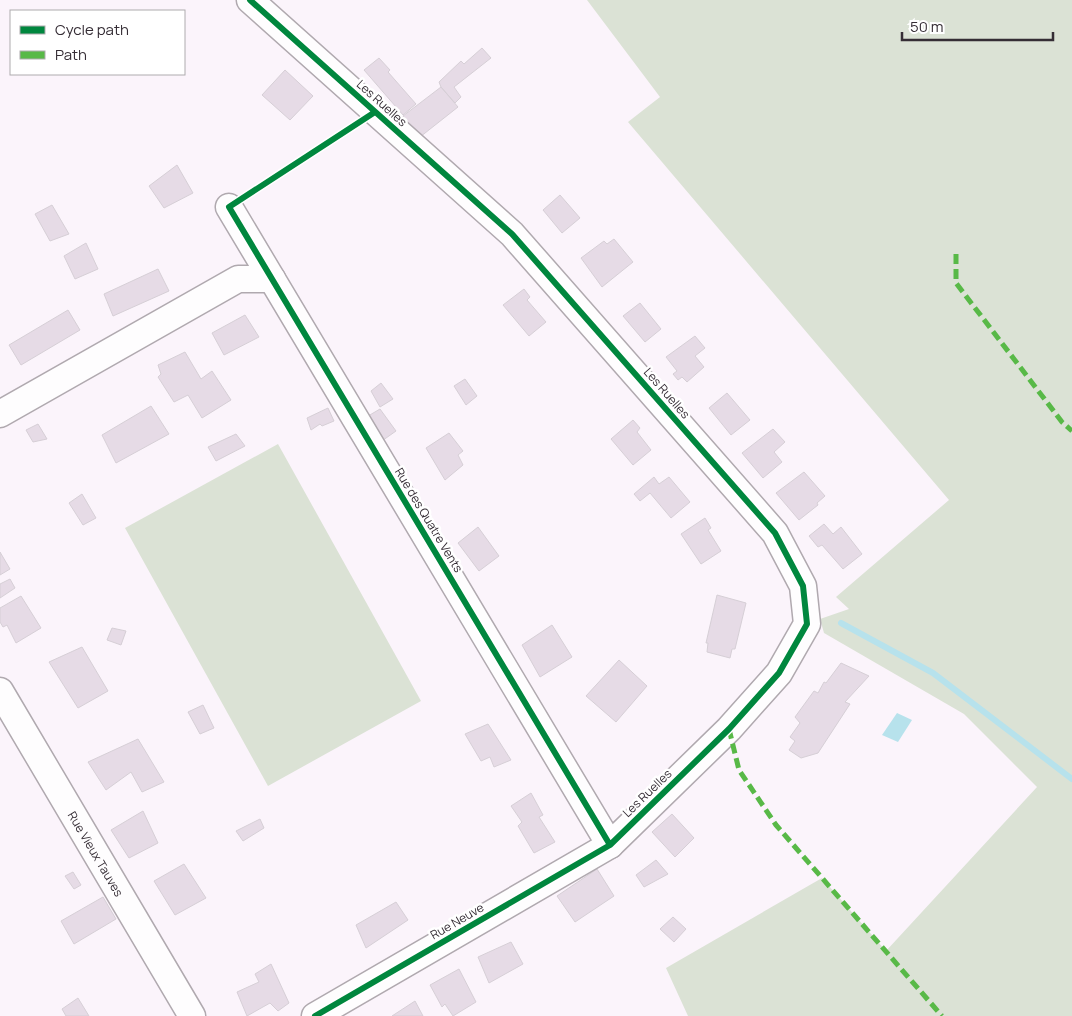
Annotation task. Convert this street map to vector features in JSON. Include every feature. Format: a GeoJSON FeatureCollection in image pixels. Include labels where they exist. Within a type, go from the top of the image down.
{"type":"FeatureCollection","features":[{"type":"Feature","properties":{"kind":"street","name":"Les Ruelles"},"geometry":{"type":"LineString","coordinates":[[250,0],[512,234],[775,533],[803,586],[807,624],[779,674],[729,729],[610,845]]}},
{"type":"Feature","properties":{"kind":"street","name":"Rue des Quatre Vents"},"geometry":{"type":"LineString","coordinates":[[229,207],[610,845]]}},
{"type":"Feature","properties":{"kind":"street"},"geometry":{"type":"LineString","coordinates":[[0,414],[238,279],[272,279]]}},
{"type":"Feature","properties":{"kind":"street","name":"Rue Vieux Tauves"},"geometry":{"type":"LineString","coordinates":[[0,691],[192,1016]]}},
{"type":"Feature","properties":{"kind":"street","name":"Rue Neuve"},"geometry":{"type":"LineString","coordinates":[[315,1016],[610,845]]}},
{"type":"Feature","properties":{"kind":"shaded area"},"geometry":{"type":"Polygon","coordinates":[[[587,0],[1072,0],[1072,1016],[688,1016],[666,968],[822,878],[886,951],[1037,787],[964,714],[824,633],[820,619],[849,609],[836,597],[949,500],[628,122],[660,97],[587,0]]]}},
{"type":"Feature","properties":{"kind":"shaded area"},"geometry":{"type":"Polygon","coordinates":[[[278,444],[421,701],[268,786],[125,528],[278,444]]]}},
{"type":"Feature","properties":{"kind":"water"},"geometry":{"type":"Polygon","coordinates":[[[897,713],[912,720],[898,742],[882,735],[897,713]]]}},
{"type":"Feature","properties":{"kind":"building"},"geometry":{"type":"Polygon","coordinates":[[[482,48],[491,58],[454,87],[461,97],[455,103],[439,82],[461,61],[464,64],[482,48]]]}},
{"type":"Feature","properties":{"kind":"building"},"geometry":{"type":"Polygon","coordinates":[[[379,58],[390,70],[388,72],[416,104],[403,115],[364,70],[379,58]]]}},
{"type":"Feature","properties":{"kind":"building"},"geometry":{"type":"Polygon","coordinates":[[[285,70],[313,96],[290,120],[262,95],[285,70]]]}},
{"type":"Feature","properties":{"kind":"building"},"geometry":{"type":"Polygon","coordinates":[[[441,87],[458,107],[420,137],[403,116],[441,87]]]}},
{"type":"Feature","properties":{"kind":"building"},"geometry":{"type":"Polygon","coordinates":[[[177,165],[193,193],[164,208],[149,186],[177,165]]]}},
{"type":"Feature","properties":{"kind":"building"},"geometry":{"type":"Polygon","coordinates":[[[560,195],[580,218],[562,233],[543,210],[560,195]]]}},
{"type":"Feature","properties":{"kind":"building"},"geometry":{"type":"Polygon","coordinates":[[[52,205],[69,234],[50,241],[35,214],[52,205]]]}},
{"type":"Feature","properties":{"kind":"building"},"geometry":{"type":"Polygon","coordinates":[[[614,239],[633,262],[602,287],[581,258],[604,241],[607,244],[614,239]]]}},
{"type":"Feature","properties":{"kind":"building"},"geometry":{"type":"Polygon","coordinates":[[[86,243],[98,269],[75,279],[64,256],[86,243]]]}},
{"type":"Feature","properties":{"kind":"building"},"geometry":{"type":"Polygon","coordinates":[[[158,269],[169,291],[113,316],[104,294],[158,269]]]}},
{"type":"Feature","properties":{"kind":"building"},"geometry":{"type":"Polygon","coordinates":[[[524,289],[530,297],[527,300],[546,322],[529,336],[503,305],[524,289]]]}},
{"type":"Feature","properties":{"kind":"building"},"geometry":{"type":"Polygon","coordinates":[[[640,303],[661,329],[645,342],[623,316],[640,303]]]}},
{"type":"Feature","properties":{"kind":"building"},"geometry":{"type":"Polygon","coordinates":[[[68,310],[80,330],[21,365],[9,345],[68,310]]]}},
{"type":"Feature","properties":{"kind":"building"},"geometry":{"type":"Polygon","coordinates":[[[245,315],[259,337],[224,355],[212,333],[245,315]]]}},
{"type":"Feature","properties":{"kind":"building"},"geometry":{"type":"Polygon","coordinates":[[[695,336],[705,348],[695,356],[704,367],[687,382],[682,377],[678,380],[673,374],[677,371],[666,357],[695,336]]]}},
{"type":"Feature","properties":{"kind":"building"},"geometry":{"type":"Polygon","coordinates":[[[185,352],[201,379],[212,371],[231,400],[202,418],[188,395],[174,402],[158,377],[161,374],[158,365],[185,352]]]}},
{"type":"Feature","properties":{"kind":"building"},"geometry":{"type":"Polygon","coordinates":[[[465,379],[477,396],[466,405],[454,386],[465,379]]]}},
{"type":"Feature","properties":{"kind":"building"},"geometry":{"type":"Polygon","coordinates":[[[381,383],[393,399],[380,407],[371,391],[381,383]]]}},
{"type":"Feature","properties":{"kind":"building"},"geometry":{"type":"Polygon","coordinates":[[[727,393],[750,420],[731,435],[709,408],[727,393]]]}},
{"type":"Feature","properties":{"kind":"building"},"geometry":{"type":"Polygon","coordinates":[[[151,406],[169,434],[116,463],[102,435],[151,406]]]}},
{"type":"Feature","properties":{"kind":"building"},"geometry":{"type":"Polygon","coordinates":[[[328,408],[334,421],[322,426],[320,424],[311,430],[307,418],[328,408]]]}},
{"type":"Feature","properties":{"kind":"building"},"geometry":{"type":"Polygon","coordinates":[[[380,409],[396,431],[379,443],[363,419],[380,409]]]}},
{"type":"Feature","properties":{"kind":"building"},"geometry":{"type":"Polygon","coordinates":[[[633,420],[640,428],[637,432],[651,450],[633,465],[611,439],[633,420]]]}},
{"type":"Feature","properties":{"kind":"building"},"geometry":{"type":"Polygon","coordinates":[[[38,424],[47,439],[33,442],[26,430],[38,424]]]}},
{"type":"Feature","properties":{"kind":"building"},"geometry":{"type":"Polygon","coordinates":[[[773,429],[785,442],[774,452],[782,462],[763,478],[742,453],[773,429]]]}},
{"type":"Feature","properties":{"kind":"building"},"geometry":{"type":"Polygon","coordinates":[[[449,433],[463,451],[458,455],[463,465],[445,480],[426,448],[449,433]]]}},
{"type":"Feature","properties":{"kind":"building"},"geometry":{"type":"Polygon","coordinates":[[[236,434],[245,446],[216,461],[208,447],[236,434]]]}},
{"type":"Feature","properties":{"kind":"building"},"geometry":{"type":"Polygon","coordinates":[[[804,472],[825,496],[817,503],[818,505],[799,520],[776,493],[804,472]]]}},
{"type":"Feature","properties":{"kind":"building"},"geometry":{"type":"Polygon","coordinates":[[[654,477],[659,484],[669,477],[690,502],[671,518],[650,493],[640,501],[634,494],[654,477]]]}},
{"type":"Feature","properties":{"kind":"building"},"geometry":{"type":"Polygon","coordinates":[[[82,494],[96,518],[83,525],[69,503],[82,494]]]}},
{"type":"Feature","properties":{"kind":"building"},"geometry":{"type":"Polygon","coordinates":[[[705,518],[711,528],[708,530],[721,551],[701,564],[681,534],[705,518]]]}},
{"type":"Feature","properties":{"kind":"building"},"geometry":{"type":"Polygon","coordinates":[[[824,524],[833,534],[841,527],[862,554],[843,569],[822,545],[818,547],[809,536],[824,524]]]}},
{"type":"Feature","properties":{"kind":"building"},"geometry":{"type":"Polygon","coordinates":[[[478,527],[499,556],[479,571],[458,543],[478,527]]]}},
{"type":"Feature","properties":{"kind":"building"},"geometry":{"type":"Polygon","coordinates":[[[0,552],[10,569],[0,575],[0,552]]]}},
{"type":"Feature","properties":{"kind":"building"},"geometry":{"type":"Polygon","coordinates":[[[10,579],[15,588],[0,598],[0,584],[10,579]]]}},
{"type":"Feature","properties":{"kind":"building"},"geometry":{"type":"Polygon","coordinates":[[[717,595],[746,603],[735,649],[732,649],[730,658],[707,652],[708,643],[706,643],[717,595]]]}},
{"type":"Feature","properties":{"kind":"building"},"geometry":{"type":"Polygon","coordinates":[[[21,596],[41,628],[16,643],[7,625],[3,627],[0,622],[0,608],[21,596]]]}},
{"type":"Feature","properties":{"kind":"building"},"geometry":{"type":"Polygon","coordinates":[[[552,625],[572,657],[540,677],[522,645],[552,625]]]}},
{"type":"Feature","properties":{"kind":"building"},"geometry":{"type":"Polygon","coordinates":[[[112,628],[126,631],[121,645],[107,640],[112,628]]]}},
{"type":"Feature","properties":{"kind":"building"},"geometry":{"type":"Polygon","coordinates":[[[82,647],[108,691],[78,708],[49,662],[82,647]]]}},
{"type":"Feature","properties":{"kind":"building"},"geometry":{"type":"Polygon","coordinates":[[[619,660],[647,686],[616,722],[586,696],[619,660]]]}},
{"type":"Feature","properties":{"kind":"building"},"geometry":{"type":"Polygon","coordinates":[[[841,663],[869,676],[845,702],[850,704],[818,753],[801,758],[789,750],[795,741],[790,737],[800,723],[795,717],[814,691],[818,693],[824,682],[826,683],[841,663]]]}},
{"type":"Feature","properties":{"kind":"building"},"geometry":{"type":"Polygon","coordinates":[[[203,705],[214,728],[200,734],[188,712],[203,705]]]}},
{"type":"Feature","properties":{"kind":"building"},"geometry":{"type":"Polygon","coordinates":[[[488,724],[511,760],[494,767],[490,757],[481,761],[465,734],[488,724]]]}},
{"type":"Feature","properties":{"kind":"building"},"geometry":{"type":"Polygon","coordinates":[[[138,739],[164,782],[142,792],[131,772],[106,790],[88,762],[138,739]]]}},
{"type":"Feature","properties":{"kind":"building"},"geometry":{"type":"Polygon","coordinates":[[[531,793],[543,815],[539,817],[555,842],[534,853],[518,826],[522,822],[511,806],[531,793]]]}},
{"type":"Feature","properties":{"kind":"building"},"geometry":{"type":"Polygon","coordinates":[[[143,811],[158,843],[129,858],[111,830],[143,811]]]}},
{"type":"Feature","properties":{"kind":"building"},"geometry":{"type":"Polygon","coordinates":[[[672,814],[694,838],[675,857],[652,832],[672,814]]]}},
{"type":"Feature","properties":{"kind":"building"},"geometry":{"type":"Polygon","coordinates":[[[260,819],[264,828],[243,841],[236,831],[260,819]]]}},
{"type":"Feature","properties":{"kind":"building"},"geometry":{"type":"Polygon","coordinates":[[[656,860],[668,874],[644,887],[636,875],[656,860]]]}},
{"type":"Feature","properties":{"kind":"building"},"geometry":{"type":"Polygon","coordinates":[[[184,864],[206,898],[175,915],[154,881],[184,864]]]}},
{"type":"Feature","properties":{"kind":"building"},"geometry":{"type":"Polygon","coordinates":[[[597,869],[614,896],[575,922],[557,896],[597,869]]]}},
{"type":"Feature","properties":{"kind":"building"},"geometry":{"type":"Polygon","coordinates":[[[73,872],[81,885],[74,889],[65,876],[73,872]]]}},
{"type":"Feature","properties":{"kind":"building"},"geometry":{"type":"Polygon","coordinates":[[[103,897],[116,919],[74,944],[61,921],[103,897]]]}},
{"type":"Feature","properties":{"kind":"building"},"geometry":{"type":"Polygon","coordinates":[[[396,902],[408,920],[366,948],[356,925],[396,902]]]}},
{"type":"Feature","properties":{"kind":"building"},"geometry":{"type":"Polygon","coordinates":[[[673,917],[686,929],[674,942],[660,929],[673,917]]]}},
{"type":"Feature","properties":{"kind":"building"},"geometry":{"type":"Polygon","coordinates":[[[511,942],[523,964],[489,983],[478,957],[511,942]]]}},
{"type":"Feature","properties":{"kind":"building"},"geometry":{"type":"Polygon","coordinates":[[[271,964],[289,1003],[278,1011],[270,1003],[247,1016],[237,992],[259,982],[255,974],[271,964]]]}},
{"type":"Feature","properties":{"kind":"building"},"geometry":{"type":"Polygon","coordinates":[[[459,969],[476,1002],[453,1016],[445,1004],[442,1007],[430,985],[459,969]]]}},
{"type":"Feature","properties":{"kind":"building"},"geometry":{"type":"Polygon","coordinates":[[[78,998],[89,1016],[66,1016],[62,1009],[78,998]]]}},
{"type":"Feature","properties":{"kind":"building"},"geometry":{"type":"Polygon","coordinates":[[[415,1001],[423,1016],[392,1016],[415,1001]]]}},
{"type":"Feature","properties":{"kind":"waterway"},"geometry":{"type":"LineString","coordinates":[[841,623],[933,673],[1072,779]]}},
{"type":"Feature","properties":{"kind":"marked path"},"geometry":{"type":"LineString","coordinates":[[956,254],[956,283],[1062,422],[1072,431]]}},
{"type":"Feature","properties":{"kind":"marked path"},"geometry":{"type":"LineString","coordinates":[[729,729],[739,770],[776,825],[942,1016]]}},
{"type":"Feature","properties":{"kind":"cycle path"},"geometry":{"type":"LineString","coordinates":[[250,0],[512,234],[775,533],[803,586],[807,624],[779,673],[729,729],[610,845],[315,1016]]}},
{"type":"Feature","properties":{"kind":"cycle path"},"geometry":{"type":"LineString","coordinates":[[375,112],[229,207],[610,845]]}}]}
